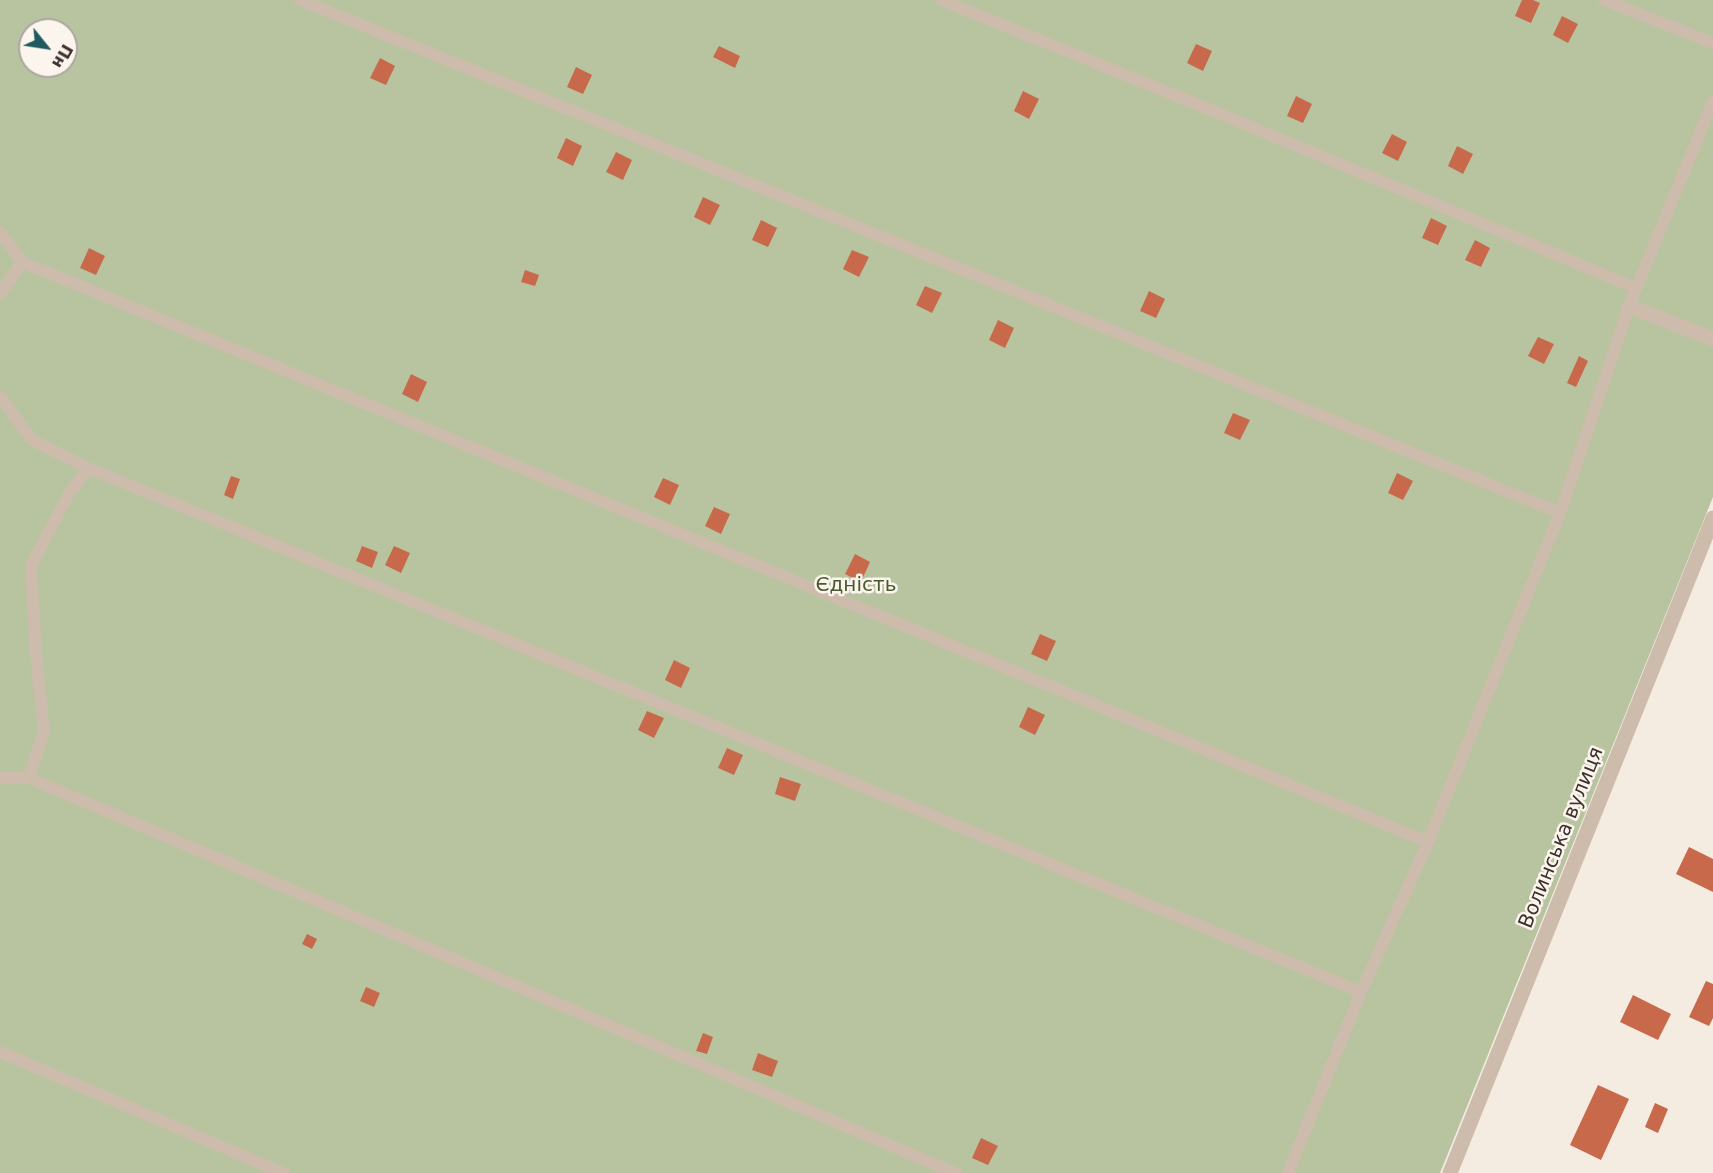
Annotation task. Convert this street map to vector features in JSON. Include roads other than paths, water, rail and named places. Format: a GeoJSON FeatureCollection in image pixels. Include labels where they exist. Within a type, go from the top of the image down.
{"type":"FeatureCollection","features":[{"type":"Feature","properties":{"kind":"street"},"geometry":{"type":"LineString","coordinates":[[1629,306],[1713,339]]}},
{"type":"Feature","properties":{"kind":"street","name":"Волинська вулиця"},"geometry":{"type":"LineString","coordinates":[[1450,1173],[1713,518]]}},
{"type":"Feature","properties":{"kind":"lane"},"geometry":{"type":"LineString","coordinates":[[300,0],[1560,513]]}},
{"type":"Feature","properties":{"kind":"lane"},"geometry":{"type":"LineString","coordinates":[[941,0],[1204,107],[1636,288]]}},
{"type":"Feature","properties":{"kind":"lane"},"geometry":{"type":"LineString","coordinates":[[1604,0],[1713,43]]}},
{"type":"Feature","properties":{"kind":"lane"},"geometry":{"type":"LineString","coordinates":[[1288,1173],[1361,992],[1428,842],[1560,513],[1629,306],[1713,101]]}},
{"type":"Feature","properties":{"kind":"lane"},"geometry":{"type":"LineString","coordinates":[[0,232],[3,239],[22,261],[1428,842]]}},
{"type":"Feature","properties":{"kind":"lane"},"geometry":{"type":"LineString","coordinates":[[0,294],[22,261]]}},
{"type":"Feature","properties":{"kind":"lane"},"geometry":{"type":"LineString","coordinates":[[0,396],[32,440],[88,468],[1361,992]]}},
{"type":"Feature","properties":{"kind":"lane"},"geometry":{"type":"LineString","coordinates":[[29,778],[44,732],[36,654],[31,566],[68,495],[88,468]]}},
{"type":"Feature","properties":{"kind":"lane"},"geometry":{"type":"LineString","coordinates":[[0,778],[29,778],[955,1173]]}},
{"type":"Feature","properties":{"kind":"lane"},"geometry":{"type":"LineString","coordinates":[[0,1052],[283,1173]]}},
{"type":"Feature","properties":{"kind":"park label","name":"Єдність"},"geometry":{"type":"Point","coordinates":[856,586]}}]}
